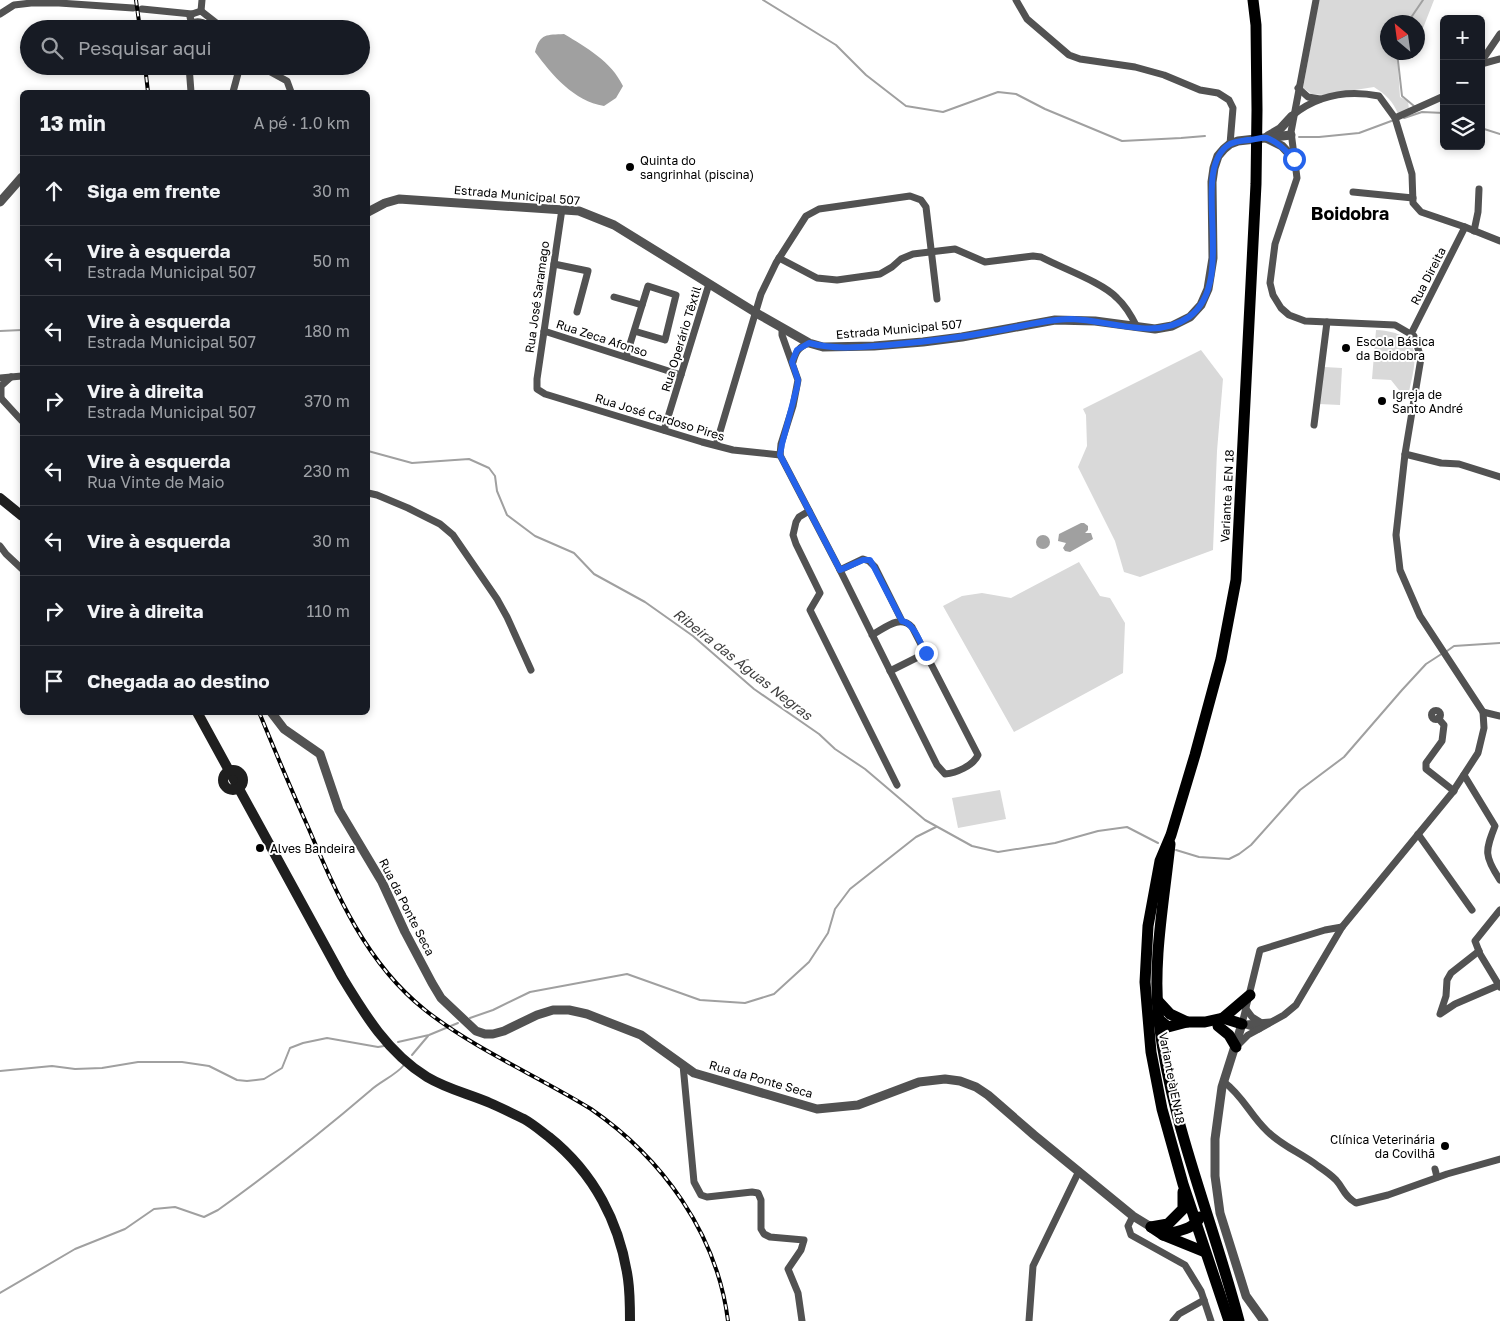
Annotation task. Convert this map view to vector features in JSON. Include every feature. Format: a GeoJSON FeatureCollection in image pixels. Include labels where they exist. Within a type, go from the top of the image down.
{"type":"FeatureCollection","features":[{"type":"Feature","properties":{"kind":"main road","name":"Variante à EN 18"},"geometry":{"type":"LineString","coordinates":[[1229,1321],[1183,1184],[1162,1108],[1151,1052],[1145,982],[1148,926],[1160,861],[1171,835],[1221,660],[1236,580],[1256,151],[1256,24],[1253,0]]}},
{"type":"Feature","properties":{"kind":"main road"},"geometry":{"type":"LineString","coordinates":[[0,498],[20,514]]}},
{"type":"Feature","properties":{"kind":"main road"},"geometry":{"type":"LineString","coordinates":[[198,715],[229,771],[236,771],[241,774],[243,781],[238,788],[342,977],[366,1016],[384,1040],[402,1058],[426,1077],[490,1103],[527,1121],[559,1146],[574,1161],[597,1190],[614,1223],[623,1251],[629,1282],[630,1321]]}},
{"type":"Feature","properties":{"kind":"main road","name":"Variante à EN 18"},"geometry":{"type":"LineString","coordinates":[[1171,835],[1160,934],[1157,987],[1162,1043],[1176,1107],[1239,1321]]}},
{"type":"Feature","properties":{"kind":"main road"},"geometry":{"type":"LineString","coordinates":[[1221,1022],[1250,994]]}},
{"type":"Feature","properties":{"kind":"main road"},"geometry":{"type":"LineString","coordinates":[[1158,1001],[1170,1014],[1187,1022]]}},
{"type":"Feature","properties":{"kind":"main road"},"geometry":{"type":"LineString","coordinates":[[1147,1006],[1168,1027],[1187,1022],[1242,1024]]}},
{"type":"Feature","properties":{"kind":"main road"},"geometry":{"type":"LineString","coordinates":[[1149,1029],[1159,1020],[1170,1014]]}},
{"type":"Feature","properties":{"kind":"main road"},"geometry":{"type":"LineString","coordinates":[[1221,1022],[1236,1047]]}},
{"type":"Feature","properties":{"kind":"main road"},"geometry":{"type":"LineString","coordinates":[[1162,1043],[1174,1026]]}},
{"type":"Feature","properties":{"kind":"main road"},"geometry":{"type":"LineString","coordinates":[[1168,1224],[1183,1209],[1183,1184]]}},
{"type":"Feature","properties":{"kind":"main road"},"geometry":{"type":"LineString","coordinates":[[1163,1235],[1188,1228],[1197,1223],[1204,1203]]}},
{"type":"Feature","properties":{"kind":"main road"},"geometry":{"type":"LineString","coordinates":[[1151,1227],[1187,1221],[1197,1223],[1206,1230],[1216,1243]]}},
{"type":"Feature","properties":{"kind":"main road"},"geometry":{"type":"LineString","coordinates":[[1151,1227],[1163,1235],[1205,1252]]}},
{"type":"Feature","properties":{"kind":"street"},"geometry":{"type":"LineString","coordinates":[[201,11],[202,0]]}},
{"type":"Feature","properties":{"kind":"street"},"geometry":{"type":"LineString","coordinates":[[1016,0],[1027,19],[1070,55],[1080,59],[1134,67],[1164,75],[1200,90],[1218,93],[1229,100],[1233,108],[1230,144],[1238,141],[1291,135]]}},
{"type":"Feature","properties":{"kind":"street"},"geometry":{"type":"LineString","coordinates":[[1242,1024],[1259,1025],[1273,1022],[1296,1005],[1342,927],[1454,791],[1478,753],[1484,728],[1483,712],[1420,616],[1400,570],[1396,535],[1405,454],[1421,358],[1414,336],[1395,325],[1305,321],[1289,315],[1281,308],[1273,294],[1270,283],[1274,244],[1297,178],[1291,135],[1293,116],[1316,0]]}},
{"type":"Feature","properties":{"kind":"street"},"geometry":{"type":"LineString","coordinates":[[0,14],[14,5],[31,3],[59,2],[133,8]]}},
{"type":"Feature","properties":{"kind":"street"},"geometry":{"type":"LineString","coordinates":[[142,9],[192,14],[201,11]]}},
{"type":"Feature","properties":{"kind":"street"},"geometry":{"type":"LineString","coordinates":[[201,11],[212,20]]}},
{"type":"Feature","properties":{"kind":"street"},"geometry":{"type":"LineString","coordinates":[[190,20],[192,14]]}},
{"type":"Feature","properties":{"kind":"street"},"geometry":{"type":"LineString","coordinates":[[1483,60],[1500,34]]}},
{"type":"Feature","properties":{"kind":"street"},"geometry":{"type":"LineString","coordinates":[[1485,62],[1500,59]]}},
{"type":"Feature","properties":{"kind":"street"},"geometry":{"type":"LineString","coordinates":[[190,75],[191,90]]}},
{"type":"Feature","properties":{"kind":"street"},"geometry":{"type":"LineString","coordinates":[[234,90],[238,75]]}},
{"type":"Feature","properties":{"kind":"street"},"geometry":{"type":"LineString","coordinates":[[276,75],[287,81],[290,90]]}},
{"type":"Feature","properties":{"kind":"street"},"geometry":{"type":"LineString","coordinates":[[1298,88],[1308,97]]}},
{"type":"Feature","properties":{"kind":"street"},"geometry":{"type":"LineString","coordinates":[[1266,138],[1280,129],[1307,105],[1320,99],[1360,92],[1379,96],[1395,118],[1412,174],[1413,203],[1421,212],[1500,241]]}},
{"type":"Feature","properties":{"kind":"street"},"geometry":{"type":"LineString","coordinates":[[1296,100],[1308,97],[1320,99]]}},
{"type":"Feature","properties":{"kind":"street"},"geometry":{"type":"LineString","coordinates":[[1395,118],[1440,98]]}},
{"type":"Feature","properties":{"kind":"street"},"geometry":{"type":"LineString","coordinates":[[1296,100],[1307,105]]}},
{"type":"Feature","properties":{"kind":"street"},"geometry":{"type":"LineString","coordinates":[[1266,138],[1282,146],[1294,159]]}},
{"type":"Feature","properties":{"kind":"street","name":"Estrada Municipal 507"},"geometry":{"type":"LineString","coordinates":[[370,211],[385,203],[399,199],[579,211],[614,225],[756,313],[809,343],[823,347],[923,342],[1055,320],[1095,321],[1155,329],[1172,326],[1190,316],[1200,305],[1208,289],[1214,258],[1212,182],[1214,168],[1218,156],[1230,144]]}},
{"type":"Feature","properties":{"kind":"street"},"geometry":{"type":"LineString","coordinates":[[0,202],[20,179]]}},
{"type":"Feature","properties":{"kind":"street"},"geometry":{"type":"LineString","coordinates":[[1474,230],[1478,212],[1479,189]]}},
{"type":"Feature","properties":{"kind":"street"},"geometry":{"type":"LineString","coordinates":[[1353,192],[1413,198]]}},
{"type":"Feature","properties":{"kind":"street"},"geometry":{"type":"LineString","coordinates":[[716,445],[766,282],[806,216],[811,212],[819,209],[910,196],[921,200],[926,207],[937,299]]}},
{"type":"Feature","properties":{"kind":"street","name":"Rua José Saramago"},"geometry":{"type":"LineString","coordinates":[[537,389],[562,209]]}},
{"type":"Feature","properties":{"kind":"street","name":"Rua Direita"},"geometry":{"type":"LineString","coordinates":[[1411,334],[1465,227]]}},
{"type":"Feature","properties":{"kind":"street"},"geometry":{"type":"LineString","coordinates":[[779,258],[817,278],[837,280],[880,274],[892,268],[906,256],[955,249],[985,262],[1033,256],[1040,257],[1103,287],[1116,297],[1131,314],[1137,327]]}},
{"type":"Feature","properties":{"kind":"street"},"geometry":{"type":"LineString","coordinates":[[554,264],[588,271],[577,312]]}},
{"type":"Feature","properties":{"kind":"street","name":"Rua Operário Têxtil"},"geometry":{"type":"LineString","coordinates":[[664,430],[710,284]]}},
{"type":"Feature","properties":{"kind":"street"},"geometry":{"type":"LineString","coordinates":[[626,357],[634,331],[642,305],[648,286],[676,295],[665,340],[634,331]]}},
{"type":"Feature","properties":{"kind":"street"},"geometry":{"type":"LineString","coordinates":[[614,297],[642,305]]}},
{"type":"Feature","properties":{"kind":"street"},"geometry":{"type":"LineString","coordinates":[[1314,425],[1327,322]]}},
{"type":"Feature","properties":{"kind":"street"},"geometry":{"type":"LineString","coordinates":[[782,328],[782,335],[798,380],[780,455],[940,770],[945,774],[954,773],[975,761],[978,755],[912,627],[907,622],[900,620],[872,635]]}},
{"type":"Feature","properties":{"kind":"street","name":"Rua Zeca Afonso"},"geometry":{"type":"LineString","coordinates":[[544,331],[681,375]]}},
{"type":"Feature","properties":{"kind":"street"},"geometry":{"type":"LineString","coordinates":[[792,362],[797,350],[809,343]]}},
{"type":"Feature","properties":{"kind":"street"},"geometry":{"type":"LineString","coordinates":[[0,378],[20,376]]}},
{"type":"Feature","properties":{"kind":"street"},"geometry":{"type":"LineString","coordinates":[[11,377],[1,386],[0,397],[20,419]]}},
{"type":"Feature","properties":{"kind":"street","name":"Rua José Cardoso Pires"},"geometry":{"type":"LineString","coordinates":[[537,389],[545,394],[733,450],[780,455]]}},
{"type":"Feature","properties":{"kind":"street"},"geometry":{"type":"LineString","coordinates":[[1405,454],[1441,463],[1459,464],[1500,477]]}},
{"type":"Feature","properties":{"kind":"street"},"geometry":{"type":"LineString","coordinates":[[370,492],[400,504],[440,524],[453,536],[497,598],[531,670]]}},
{"type":"Feature","properties":{"kind":"street"},"geometry":{"type":"LineString","coordinates":[[809,511],[799,517],[793,535],[820,593],[810,610],[897,785]]}},
{"type":"Feature","properties":{"kind":"street"},"geometry":{"type":"LineString","coordinates":[[0,546],[20,567]]}},
{"type":"Feature","properties":{"kind":"street"},"geometry":{"type":"LineString","coordinates":[[840,570],[863,560],[870,560],[902,621]]}},
{"type":"Feature","properties":{"kind":"street"},"geometry":{"type":"LineString","coordinates":[[890,671],[926,653]]}},
{"type":"Feature","properties":{"kind":"street"},"geometry":{"type":"LineString","coordinates":[[1483,712],[1500,716]]}},
{"type":"Feature","properties":{"kind":"street","name":"Rua da Ponte Seca"},"geometry":{"type":"LineString","coordinates":[[273,715],[284,729],[320,754],[339,810],[382,882],[405,932],[432,983],[441,998],[476,1031],[493,1034],[553,1010],[569,1010],[587,1014],[641,1035],[694,1073],[817,1109],[858,1105],[919,1082],[945,1079],[960,1081],[976,1087],[988,1095],[1133,1216],[1151,1227]]}},
{"type":"Feature","properties":{"kind":"street"},"geometry":{"type":"LineString","coordinates":[[1438,718],[1444,725],[1442,740],[1426,764],[1426,769],[1454,791]]}},
{"type":"Feature","properties":{"kind":"street"},"geometry":{"type":"LineString","coordinates":[[1464,775],[1495,826],[1486,848],[1490,866],[1500,880]]}},
{"type":"Feature","properties":{"kind":"street"},"geometry":{"type":"LineString","coordinates":[[1418,834],[1472,910]]}},
{"type":"Feature","properties":{"kind":"street"},"geometry":{"type":"LineString","coordinates":[[1479,951],[1452,973],[1447,980],[1446,996],[1440,1014],[1455,1004],[1499,986],[1475,941],[1500,910]]}},
{"type":"Feature","properties":{"kind":"street"},"geometry":{"type":"LineString","coordinates":[[1264,1321],[1246,1296],[1220,1213],[1215,1176],[1215,1148],[1224,1082],[1236,1047],[1260,950],[1325,930],[1342,927]]}},
{"type":"Feature","properties":{"kind":"street"},"geometry":{"type":"LineString","coordinates":[[1246,1009],[1259,1025]]}},
{"type":"Feature","properties":{"kind":"street"},"geometry":{"type":"LineString","coordinates":[[1236,1047],[1259,1025]]}},
{"type":"Feature","properties":{"kind":"street"},"geometry":{"type":"LineString","coordinates":[[683,1065],[696,1190],[701,1196],[707,1197],[758,1193],[760,1200],[760,1229],[764,1234],[804,1240],[801,1250],[788,1268],[798,1293],[802,1321]]}},
{"type":"Feature","properties":{"kind":"street"},"geometry":{"type":"LineString","coordinates":[[1224,1082],[1235,1090],[1266,1130],[1323,1170],[1336,1181],[1347,1198],[1356,1203],[1388,1195],[1437,1177],[1500,1160]]}},
{"type":"Feature","properties":{"kind":"street"},"geometry":{"type":"LineString","coordinates":[[1435,1169],[1437,1177]]}},
{"type":"Feature","properties":{"kind":"street"},"geometry":{"type":"LineString","coordinates":[[1029,1321],[1032,1266],[1079,1171]]}},
{"type":"Feature","properties":{"kind":"street"},"geometry":{"type":"LineString","coordinates":[[1133,1216],[1128,1226],[1131,1235],[1185,1265],[1201,1291],[1211,1321]]}},
{"type":"Feature","properties":{"kind":"street"},"geometry":{"type":"LineString","coordinates":[[1173,1321],[1179,1314],[1204,1300]]}},
{"type":"Feature","properties":{"kind":"shaded area"},"geometry":{"type":"Polygon","coordinates":[[[1319,0],[1434,0],[1425,23],[1425,15],[1380,15],[1380,60],[1397,60],[1400,97],[1408,101],[1409,109],[1398,114],[1388,98],[1374,87],[1323,95],[1312,94],[1303,88],[1319,0]]]}},
{"type":"Feature","properties":{"kind":"shaded area"},"geometry":{"type":"Polygon","coordinates":[[[564,34],[598,56],[612,69],[623,86],[616,98],[604,106],[583,99],[556,78],[535,52],[539,41],[545,36],[564,34]]]}},
{"type":"Feature","properties":{"kind":"shaded area"},"geometry":{"type":"Polygon","coordinates":[[[1376,330],[1392,332],[1403,337],[1410,343],[1414,351],[1415,360],[1408,397],[1399,397],[1399,390],[1391,380],[1372,379],[1376,330]]]}},
{"type":"Feature","properties":{"kind":"shaded area"},"geometry":{"type":"Polygon","coordinates":[[[1201,350],[1223,379],[1217,451],[1213,550],[1140,577],[1124,572],[1115,541],[1078,467],[1087,446],[1086,415],[1083,409],[1201,350]]]}},
{"type":"Feature","properties":{"kind":"shaded area"},"geometry":{"type":"Polygon","coordinates":[[[1324,367],[1342,368],[1340,405],[1319,404],[1324,367]]]}},
{"type":"Feature","properties":{"kind":"shaded area"},"geometry":{"type":"Polygon","coordinates":[[[1081,523],[1088,526],[1088,530],[1085,533],[1091,533],[1093,539],[1070,552],[1065,551],[1063,548],[1066,543],[1058,541],[1059,534],[1081,523]]]}},
{"type":"Feature","properties":{"kind":"shaded area"},"geometry":{"type":"Polygon","coordinates":[[[1040,535],[1046,535],[1050,542],[1046,549],[1040,549],[1036,545],[1036,539],[1040,535]]]}},
{"type":"Feature","properties":{"kind":"shaded area"},"geometry":{"type":"Polygon","coordinates":[[[1079,562],[1100,596],[1110,598],[1125,623],[1123,673],[1014,732],[943,606],[962,596],[982,593],[1011,598],[1079,562]]]}},
{"type":"Feature","properties":{"kind":"shaded area"},"geometry":{"type":"Polygon","coordinates":[[[1000,790],[1006,819],[958,828],[952,798],[1000,790]]]}},
{"type":"Feature","properties":{"kind":"waterway"},"geometry":{"type":"LineString","coordinates":[[763,0],[836,45],[866,75],[906,106],[943,112],[998,92],[1016,94],[1045,109],[1122,141],[1205,136]]}},
{"type":"Feature","properties":{"kind":"waterway"},"geometry":{"type":"LineString","coordinates":[[1413,15],[1423,0]]}},
{"type":"Feature","properties":{"kind":"waterway"},"geometry":{"type":"LineString","coordinates":[[1398,60],[1402,96],[1414,106]]}},
{"type":"Feature","properties":{"kind":"waterway"},"geometry":{"type":"LineString","coordinates":[[1404,118],[1422,112],[1440,113]]}},
{"type":"Feature","properties":{"kind":"waterway"},"geometry":{"type":"LineString","coordinates":[[1299,137],[1359,133],[1394,120]]}},
{"type":"Feature","properties":{"kind":"waterway"},"geometry":{"type":"LineString","coordinates":[[1485,129],[1500,134]]}},
{"type":"Feature","properties":{"kind":"waterway","name":"Ribeira das Águas Negras"},"geometry":{"type":"LineString","coordinates":[[0,331],[20,330]]}},
{"type":"Feature","properties":{"kind":"waterway","name":"Ribeira das Águas Negras"},"geometry":{"type":"LineString","coordinates":[[370,452],[412,463],[469,459],[489,468],[495,476],[497,491],[507,515],[535,536],[574,553],[594,574],[645,602],[693,636],[754,689],[865,769],[925,820],[972,846],[998,852],[1055,843],[1098,831],[1127,827],[1158,843]]}},
{"type":"Feature","properties":{"kind":"waterway","name":"Ribeira das Águas Negras"},"geometry":{"type":"LineString","coordinates":[[1447,651],[1454,646],[1500,643]]}},
{"type":"Feature","properties":{"kind":"waterway","name":"Ribeira das Águas Negras"},"geometry":{"type":"LineString","coordinates":[[1176,850],[1199,857],[1229,859],[1239,854],[1251,845],[1300,790],[1344,757],[1426,664],[1443,653]]}},
{"type":"Feature","properties":{"kind":"waterway"},"geometry":{"type":"LineString","coordinates":[[470,1018],[493,1010],[530,992],[627,974],[700,1000],[745,1003],[774,994],[809,962],[828,933],[835,909],[850,889],[916,837],[936,827]]}},
{"type":"Feature","properties":{"kind":"waterway"},"geometry":{"type":"LineString","coordinates":[[398,1042],[429,1035],[458,1023]]}},
{"type":"Feature","properties":{"kind":"waterway"},"geometry":{"type":"LineString","coordinates":[[412,1055],[428,1036]]}},
{"type":"Feature","properties":{"kind":"waterway"},"geometry":{"type":"LineString","coordinates":[[0,1071],[52,1066],[75,1069],[102,1068],[138,1062],[182,1062],[209,1066],[237,1080],[247,1081],[264,1079],[282,1068],[290,1048],[303,1043],[327,1038],[378,1047],[384,1046]]}},
{"type":"Feature","properties":{"kind":"waterway"},"geometry":{"type":"LineString","coordinates":[[0,1293],[75,1249],[125,1229],[154,1209],[175,1207],[204,1217],[218,1210],[296,1152],[404,1065]]}},
{"type":"Feature","properties":{"kind":"railway"},"geometry":{"type":"LineString","coordinates":[[136,0],[139,20]]}},
{"type":"Feature","properties":{"kind":"railway"},"geometry":{"type":"LineString","coordinates":[[146,75],[148,90]]}},
{"type":"Feature","properties":{"kind":"railway"},"geometry":{"type":"LineString","coordinates":[[260,715],[330,878],[355,926],[386,971],[425,1010],[485,1050],[591,1109],[641,1150],[663,1174],[699,1228],[712,1258],[722,1289],[728,1321]]}},
{"type":"Feature","properties":{"kind":"place","name":"Quinta do sangrinhal (piscina)"},"geometry":{"type":"Point","coordinates":[630,167]}},
{"type":"Feature","properties":{"kind":"place","name":"Escola Básica da Boidobra"},"geometry":{"type":"Point","coordinates":[1346,348]}},
{"type":"Feature","properties":{"kind":"place","name":"Igreja de Santo André"},"geometry":{"type":"Point","coordinates":[1382,401]}},
{"type":"Feature","properties":{"kind":"place","name":"Alves Bandeira"},"geometry":{"type":"Point","coordinates":[260,848]}},
{"type":"Feature","properties":{"kind":"place","name":"Clínica Veterinária da Covilhã"},"geometry":{"type":"Point","coordinates":[1445,1146]}},
{"type":"Feature","properties":{"kind":"district","name":"Boidobra"},"geometry":{"type":"Point","coordinates":[1350,213]}},
{"type":"Feature","properties":{"kind":"route"},"geometry":{"type":"LineString","coordinates":[[926,653],[912,627],[907,622],[902,621],[870,560],[863,560],[840,570],[780,455],[797,387],[798,380],[792,362],[797,350],[809,343],[823,347],[848,347],[923,342],[1055,320],[1073,319],[1155,329],[1172,326],[1190,316],[1200,305],[1208,289],[1214,258],[1212,182],[1218,156],[1230,144],[1238,141],[1266,138],[1282,146],[1294,159]]}}]}
